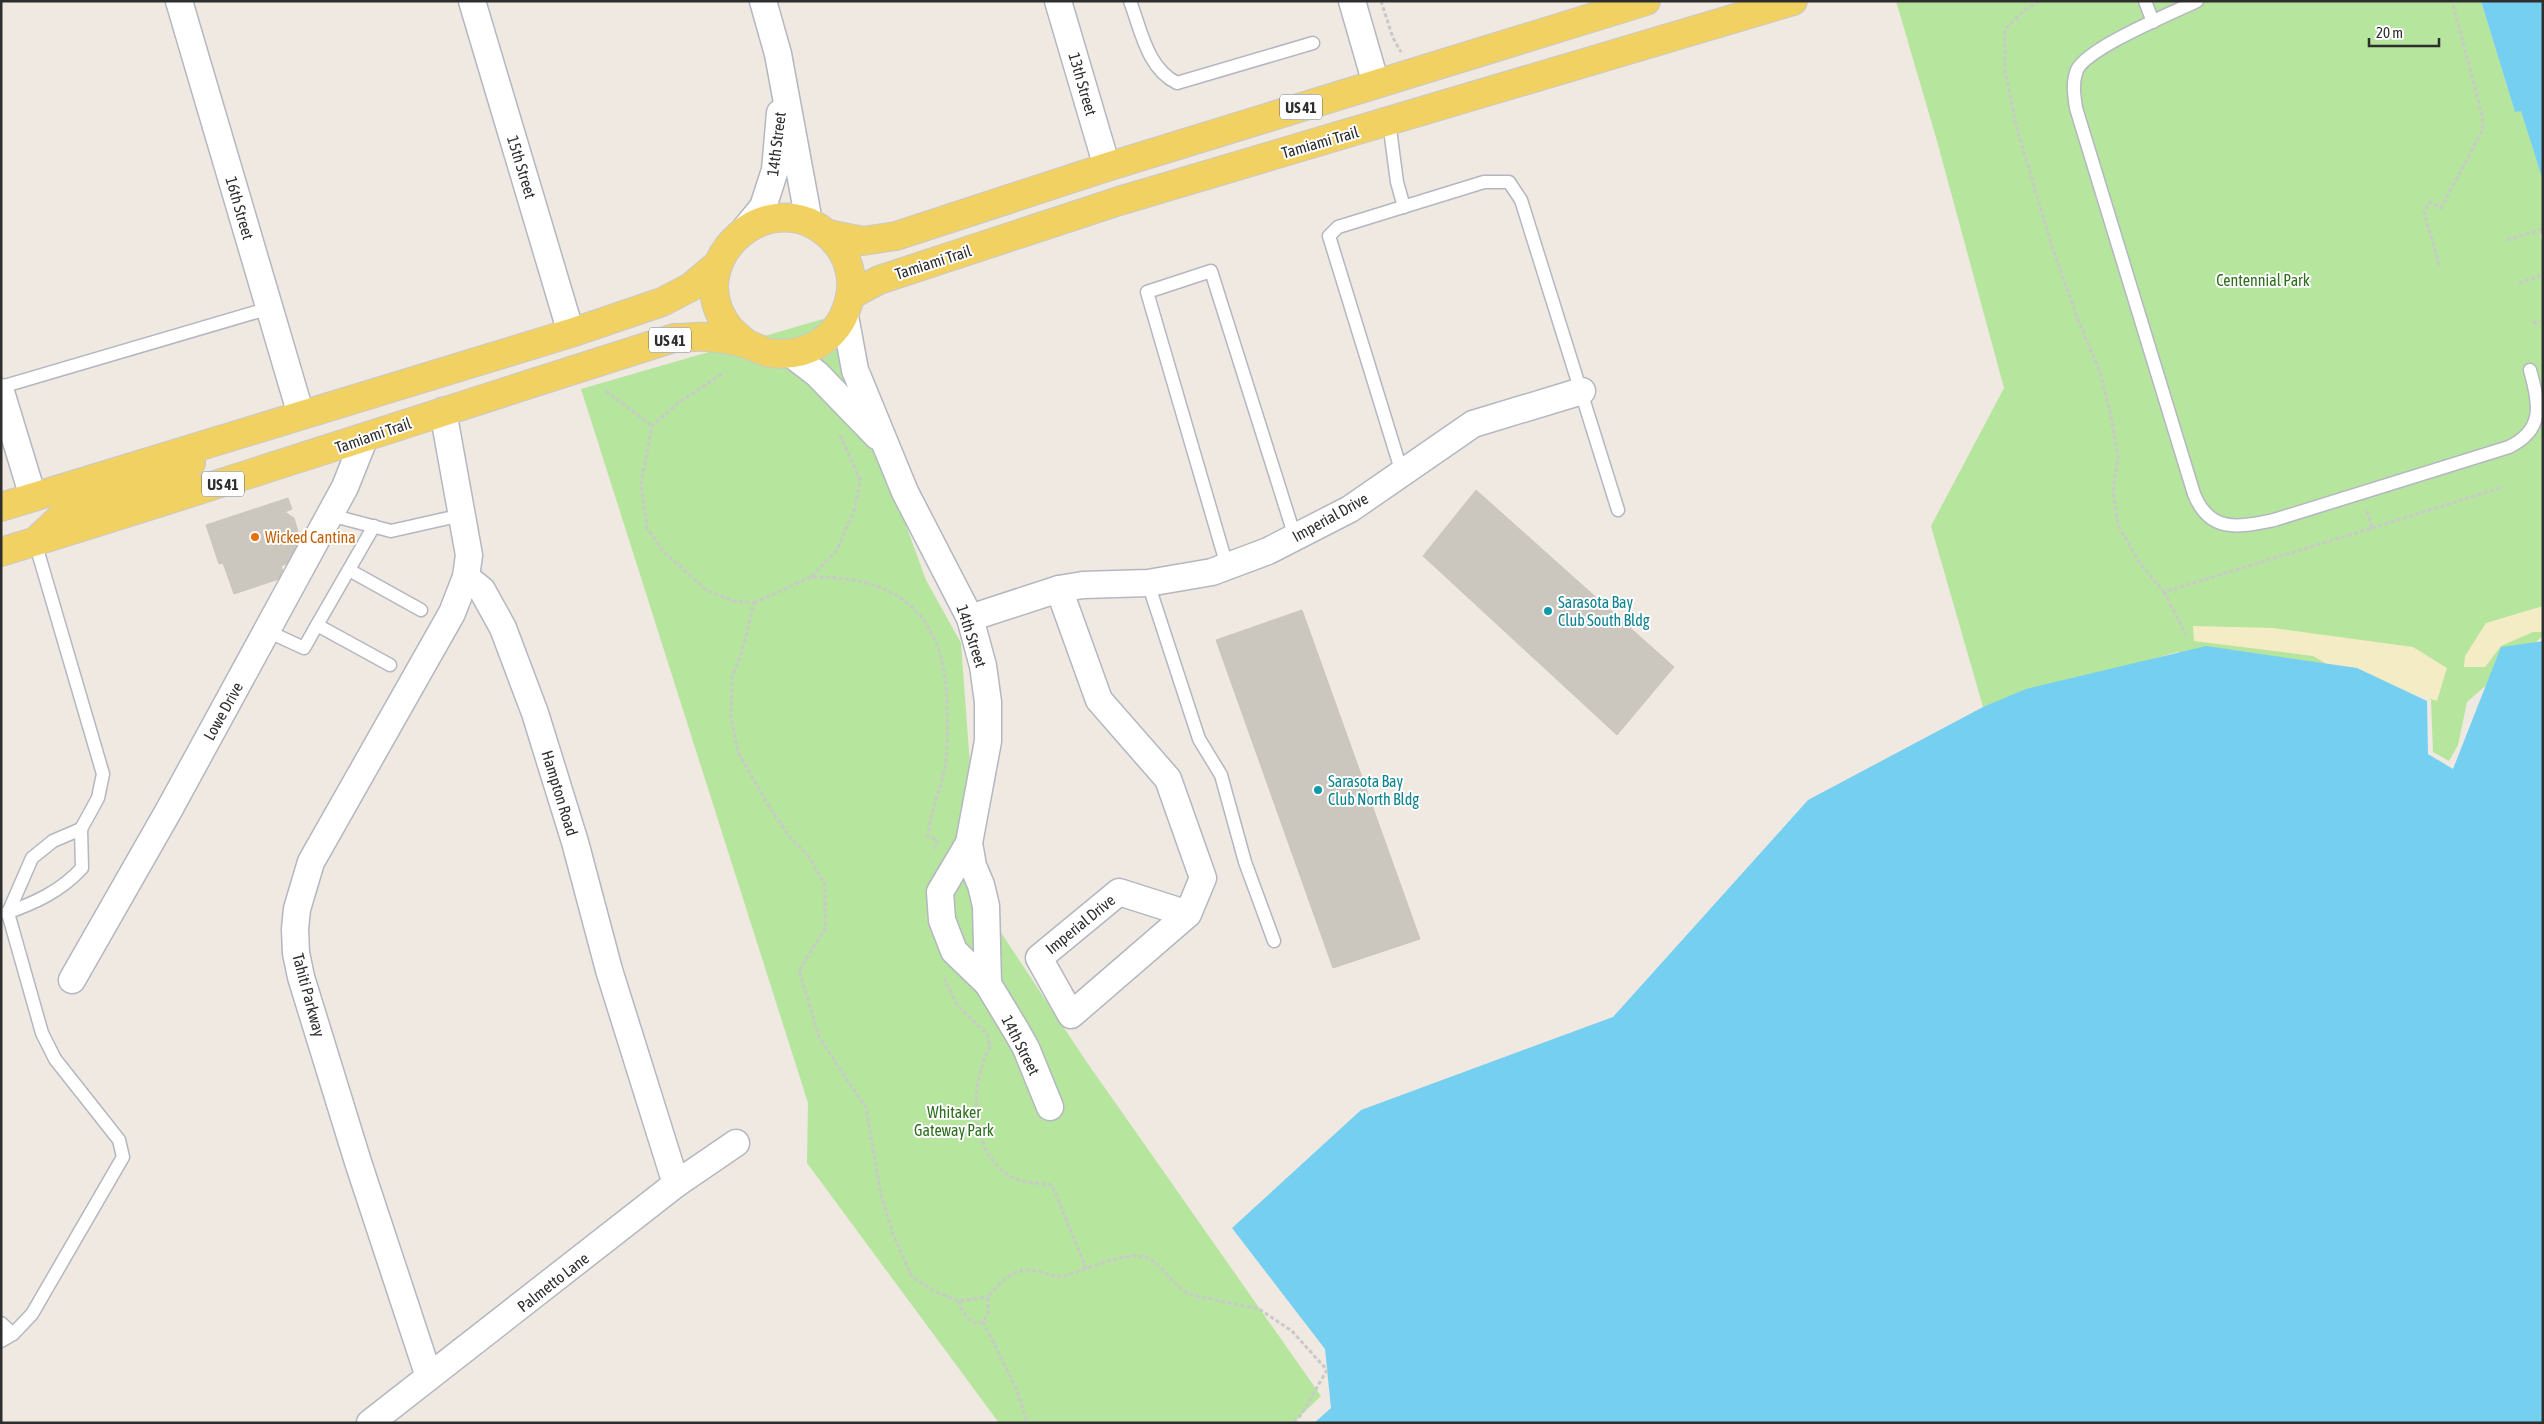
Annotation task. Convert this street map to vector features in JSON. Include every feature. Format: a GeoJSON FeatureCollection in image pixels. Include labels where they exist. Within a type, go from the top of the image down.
{"type":"FeatureCollection","features":[{"type":"Feature","properties":{"kind":"main road","name":"Tamiami Trail"},"geometry":{"type":"LineString","coordinates":[[747,344],[730,328],[719,308],[715,286],[718,264],[728,244],[745,229],[765,219],[787,217],[863,241],[896,236],[1107,167],[1646,1]]}},
{"type":"Feature","properties":{"kind":"main road"},"geometry":{"type":"LineString","coordinates":[[1725,21],[1755,1]]}},
{"type":"Feature","properties":{"kind":"main road","name":"Tamiami Trail"},"geometry":{"type":"LineString","coordinates":[[1,552],[313,456],[443,411],[674,338],[708,336],[747,344],[768,352],[791,354],[812,348],[831,335],[848,306],[879,280],[1119,201],[1793,1]]}},
{"type":"Feature","properties":{"kind":"main road"},"geometry":{"type":"LineString","coordinates":[[818,228],[843,251],[851,272],[848,306]]}},
{"type":"Feature","properties":{"kind":"main road","name":"Tamiami Trail"},"geometry":{"type":"LineString","coordinates":[[1,507],[301,416],[662,302],[691,287],[718,264]]}},
{"type":"Feature","properties":{"kind":"main road"},"geometry":{"type":"LineString","coordinates":[[443,411],[451,389],[464,380],[554,353],[569,341],[571,332]]}},
{"type":"Feature","properties":{"kind":"main road"},"geometry":{"type":"LineString","coordinates":[[34,542],[72,508],[153,482],[262,428]]}},
{"type":"Feature","properties":{"kind":"street","name":"16th Street"},"geometry":{"type":"LineString","coordinates":[[179,1],[301,416]]}},
{"type":"Feature","properties":{"kind":"street","name":"15th Street"},"geometry":{"type":"LineString","coordinates":[[472,1],[571,332]]}},
{"type":"Feature","properties":{"kind":"street","name":"14th Street"},"geometry":{"type":"LineString","coordinates":[[763,1],[778,54],[818,228]]}},
{"type":"Feature","properties":{"kind":"street","name":"13th Street"},"geometry":{"type":"LineString","coordinates":[[1058,1],[1107,167]]}},
{"type":"Feature","properties":{"kind":"street"},"geometry":{"type":"LineString","coordinates":[[1352,1],[1376,84]]}},
{"type":"Feature","properties":{"kind":"street","name":"14th Street"},"geometry":{"type":"LineString","coordinates":[[745,229],[763,207],[776,170],[783,82]]}},
{"type":"Feature","properties":{"kind":"street","name":"14th Street"},"geometry":{"type":"LineString","coordinates":[[848,306],[856,370],[905,492],[970,618],[983,666],[989,721],[988,741],[969,843],[973,866],[981,885],[986,906],[988,984]]}},
{"type":"Feature","properties":{"kind":"street","name":"14th Street"},"geometry":{"type":"LineString","coordinates":[[791,354],[817,374],[885,444]]}},
{"type":"Feature","properties":{"kind":"street","name":"Imperial Drive"},"geometry":{"type":"LineString","coordinates":[[970,618],[1059,589],[1084,585],[1148,583],[1212,572],[1268,551],[1350,509],[1473,424],[1582,391]]}},
{"type":"Feature","properties":{"kind":"street"},"geometry":{"type":"LineString","coordinates":[[1,392],[33,497]]}},
{"type":"Feature","properties":{"kind":"street"},"geometry":{"type":"LineString","coordinates":[[443,411],[469,555],[466,577]]}},
{"type":"Feature","properties":{"kind":"street","name":"Lowe Drive"},"geometry":{"type":"LineString","coordinates":[[72,980],[169,810],[330,515],[345,487],[364,437]]}},
{"type":"Feature","properties":{"kind":"street","name":"Hampton Road"},"geometry":{"type":"LineString","coordinates":[[466,577],[482,590],[503,628],[535,713],[575,842],[609,970],[676,1184]]}},
{"type":"Feature","properties":{"kind":"street","name":"Tahiti Parkway"},"geometry":{"type":"LineString","coordinates":[[429,1378],[358,1162],[301,977],[295,929],[297,909],[311,862],[452,612],[466,577]]}},
{"type":"Feature","properties":{"kind":"street","name":"Imperial Drive"},"geometry":{"type":"LineString","coordinates":[[1059,589],[1099,700],[1168,779],[1202,878],[1188,914],[1071,1015],[1039,958],[1119,892],[1188,914]]}},
{"type":"Feature","properties":{"kind":"street","name":"14th Street"},"geometry":{"type":"LineString","coordinates":[[969,843],[944,884],[940,902],[942,920],[954,951],[988,984],[1026,1048],[1050,1107]]}},
{"type":"Feature","properties":{"kind":"street","name":"Palmetto Lane"},"geometry":{"type":"LineString","coordinates":[[370,1423],[676,1184],[736,1143]]}},
{"type":"Feature","properties":{"kind":"lane"},"geometry":{"type":"LineString","coordinates":[[1130,1],[1148,50],[1158,69],[1177,83],[1313,43]]}},
{"type":"Feature","properties":{"kind":"lane"},"geometry":{"type":"LineString","coordinates":[[2145,1],[2153,22]]}},
{"type":"Feature","properties":{"kind":"lane"},"geometry":{"type":"LineString","coordinates":[[2197,1],[2092,54],[2078,68],[2073,86],[2076,108],[2198,505],[2212,520],[2238,527],[2274,520],[2480,457],[2524,441],[2534,429],[2537,410],[2530,370]]}},
{"type":"Feature","properties":{"kind":"lane"},"geometry":{"type":"LineString","coordinates":[[1389,122],[1397,182],[1404,207]]}},
{"type":"Feature","properties":{"kind":"lane"},"geometry":{"type":"LineString","coordinates":[[1402,473],[1329,236],[1338,227],[1484,182],[1509,182],[1521,200],[1618,510]]}},
{"type":"Feature","properties":{"kind":"lane"},"geometry":{"type":"LineString","coordinates":[[1227,566],[1147,292],[1211,271],[1295,537]]}},
{"type":"Feature","properties":{"kind":"lane"},"geometry":{"type":"LineString","coordinates":[[1,387],[270,308]]}},
{"type":"Feature","properties":{"kind":"lane"},"geometry":{"type":"LineString","coordinates":[[330,515],[391,531],[462,515]]}},
{"type":"Feature","properties":{"kind":"lane"},"geometry":{"type":"LineString","coordinates":[[267,631],[304,648],[374,526]]}},
{"type":"Feature","properties":{"kind":"lane"},"geometry":{"type":"LineString","coordinates":[[5,914],[52,894],[82,868],[81,829],[98,798],[103,774],[34,542]]}},
{"type":"Feature","properties":{"kind":"lane"},"geometry":{"type":"LineString","coordinates":[[348,570],[421,610]]}},
{"type":"Feature","properties":{"kind":"lane"},"geometry":{"type":"LineString","coordinates":[[1148,583],[1199,739],[1221,775],[1246,862],[1274,941]]}},
{"type":"Feature","properties":{"kind":"lane"},"geometry":{"type":"LineString","coordinates":[[317,624],[390,665]]}},
{"type":"Feature","properties":{"kind":"lane"},"geometry":{"type":"LineString","coordinates":[[1,1341],[13,1334],[32,1314],[123,1157],[119,1140],[55,1059],[42,1033],[5,914],[32,858],[53,841],[81,829]]}},
{"type":"Feature","properties":{"kind":"lane"},"geometry":{"type":"LineString","coordinates":[[1,1324],[13,1334]]}},
{"type":"Feature","properties":{"kind":"path"},"geometry":{"type":"LineString","coordinates":[[1382,1],[1401,53]]}},
{"type":"Feature","properties":{"kind":"path"},"geometry":{"type":"LineString","coordinates":[[2039,1],[2025,10],[2005,29],[2005,70],[2016,125],[2052,247],[2079,322],[2100,372],[2112,422],[2118,458],[2112,489],[2118,524],[2139,562],[2164,592],[2186,636]]}},
{"type":"Feature","properties":{"kind":"path"},"geometry":{"type":"LineString","coordinates":[[2439,265],[2424,212],[2430,202],[2441,208],[2483,129],[2482,115],[2452,1]]}},
{"type":"Feature","properties":{"kind":"path"},"geometry":{"type":"LineString","coordinates":[[2507,240],[2543,228]]}},
{"type":"Feature","properties":{"kind":"path"},"geometry":{"type":"LineString","coordinates":[[2519,283],[2543,275]]}},
{"type":"Feature","properties":{"kind":"path"},"geometry":{"type":"LineString","coordinates":[[2533,323],[2543,320]]}},
{"type":"Feature","properties":{"kind":"path"},"geometry":{"type":"LineString","coordinates":[[722,374],[679,402],[652,426],[641,483],[647,528],[663,551],[706,590],[734,601],[754,603],[811,577],[837,550],[855,508],[860,480],[838,430]]}},
{"type":"Feature","properties":{"kind":"path"},"geometry":{"type":"LineString","coordinates":[[606,391],[652,426]]}},
{"type":"Feature","properties":{"kind":"path"},"geometry":{"type":"LineString","coordinates":[[2164,592],[2503,487]]}},
{"type":"Feature","properties":{"kind":"path"},"geometry":{"type":"LineString","coordinates":[[2361,493],[2372,528]]}},
{"type":"Feature","properties":{"kind":"path"},"geometry":{"type":"LineString","coordinates":[[811,577],[853,579],[888,589],[910,606],[935,640],[948,686],[945,766],[928,837],[937,839],[936,853]]}},
{"type":"Feature","properties":{"kind":"path"},"geometry":{"type":"LineString","coordinates":[[754,603],[741,655],[732,677],[731,717],[738,752],[789,836],[809,857],[825,885],[825,930],[799,970],[819,1037],[866,1108],[881,1196],[893,1234],[912,1277],[936,1292],[959,1301],[988,1296],[1008,1276],[1024,1270],[1037,1270],[1063,1277],[1070,1273],[1132,1256],[1145,1257],[1158,1265],[1182,1291],[1192,1295],[1259,1309],[1292,1332],[1327,1370],[1301,1415],[1293,1423]]}},
{"type":"Feature","properties":{"kind":"path"},"geometry":{"type":"LineString","coordinates":[[943,975],[958,1005],[986,1034],[990,1047],[984,1062],[977,1098],[976,1116],[981,1142],[996,1163],[1012,1177],[1052,1185],[1086,1270]]}},
{"type":"Feature","properties":{"kind":"path"},"geometry":{"type":"LineString","coordinates":[[959,1301],[962,1312],[977,1324],[983,1322],[988,1313],[988,1296]]}},
{"type":"Feature","properties":{"kind":"path"},"geometry":{"type":"LineString","coordinates":[[983,1322],[1017,1390],[1027,1423]]}},
{"type":"Feature","properties":{"kind":"green space","name":"Centennial Park"},"geometry":{"type":"Polygon","coordinates":[[[1896,1],[2481,1],[2515,112],[2521,110],[2543,181],[2543,234],[2540,235],[2543,245],[2543,636],[2467,702],[2458,745],[2449,761],[2433,752],[2431,700],[2413,685],[2177,652],[1983,707],[1931,526],[2004,388],[1937,141],[1896,1]]]}},
{"type":"Feature","properties":{"kind":"green space","name":"Whitaker Gateway Park"},"geometry":{"type":"Polygon","coordinates":[[[830,317],[926,580],[961,643],[980,901],[1086,1061],[1321,1396],[1293,1423],[999,1423],[807,1163],[808,1103],[581,389],[830,317]]]}},
{"type":"Feature","properties":{"kind":"sand"},"geometry":{"type":"Polygon","coordinates":[[[2543,606],[2543,632],[2533,632],[2501,646],[2485,667],[2464,667],[2465,656],[2486,623],[2543,606]]]}},
{"type":"Feature","properties":{"kind":"sand"},"geometry":{"type":"Polygon","coordinates":[[[2193,626],[2273,628],[2413,647],[2447,668],[2437,701],[2337,670],[2313,656],[2194,641],[2193,626]]]}},
{"type":"Feature","properties":{"kind":"water"},"geometry":{"type":"Polygon","coordinates":[[[2481,1],[2543,1],[2543,181],[2521,111],[2515,112],[2481,1]]]}},
{"type":"Feature","properties":{"kind":"water"},"geometry":{"type":"Polygon","coordinates":[[[2543,641],[2543,1423],[1314,1423],[1331,1408],[1325,1349],[1232,1228],[1361,1110],[1613,1017],[1808,800],[1983,707],[2026,689],[2206,646],[2357,668],[2427,701],[2428,754],[2453,769],[2501,647],[2543,641]]]}},
{"type":"Feature","properties":{"kind":"building","name":"Sarasota Bay Club South Bldg"},"geometry":{"type":"Polygon","coordinates":[[[1476,490],[1674,667],[1617,735],[1423,556],[1476,490]]]}},
{"type":"Feature","properties":{"kind":"building","name":"Wicked Cantina"},"geometry":{"type":"Polygon","coordinates":[[[288,498],[292,509],[285,512],[294,518],[303,549],[289,563],[281,566],[285,577],[234,594],[223,563],[219,564],[206,525],[288,498]]]}},
{"type":"Feature","properties":{"kind":"building","name":"Sarasota Bay Club North Bldg"},"geometry":{"type":"Polygon","coordinates":[[[1302,610],[1420,939],[1333,968],[1216,640],[1302,610]]]}},
{"type":"Feature","properties":{"kind":"place","name":"Wicked Cantina"},"geometry":{"type":"Point","coordinates":[255,537]}},
{"type":"Feature","properties":{"kind":"place","name":"Sarasota Bay Club South Bldg"},"geometry":{"type":"Point","coordinates":[1548,611]}},
{"type":"Feature","properties":{"kind":"place","name":"Sarasota Bay Club North Bldg"},"geometry":{"type":"Point","coordinates":[1318,790]}}]}
